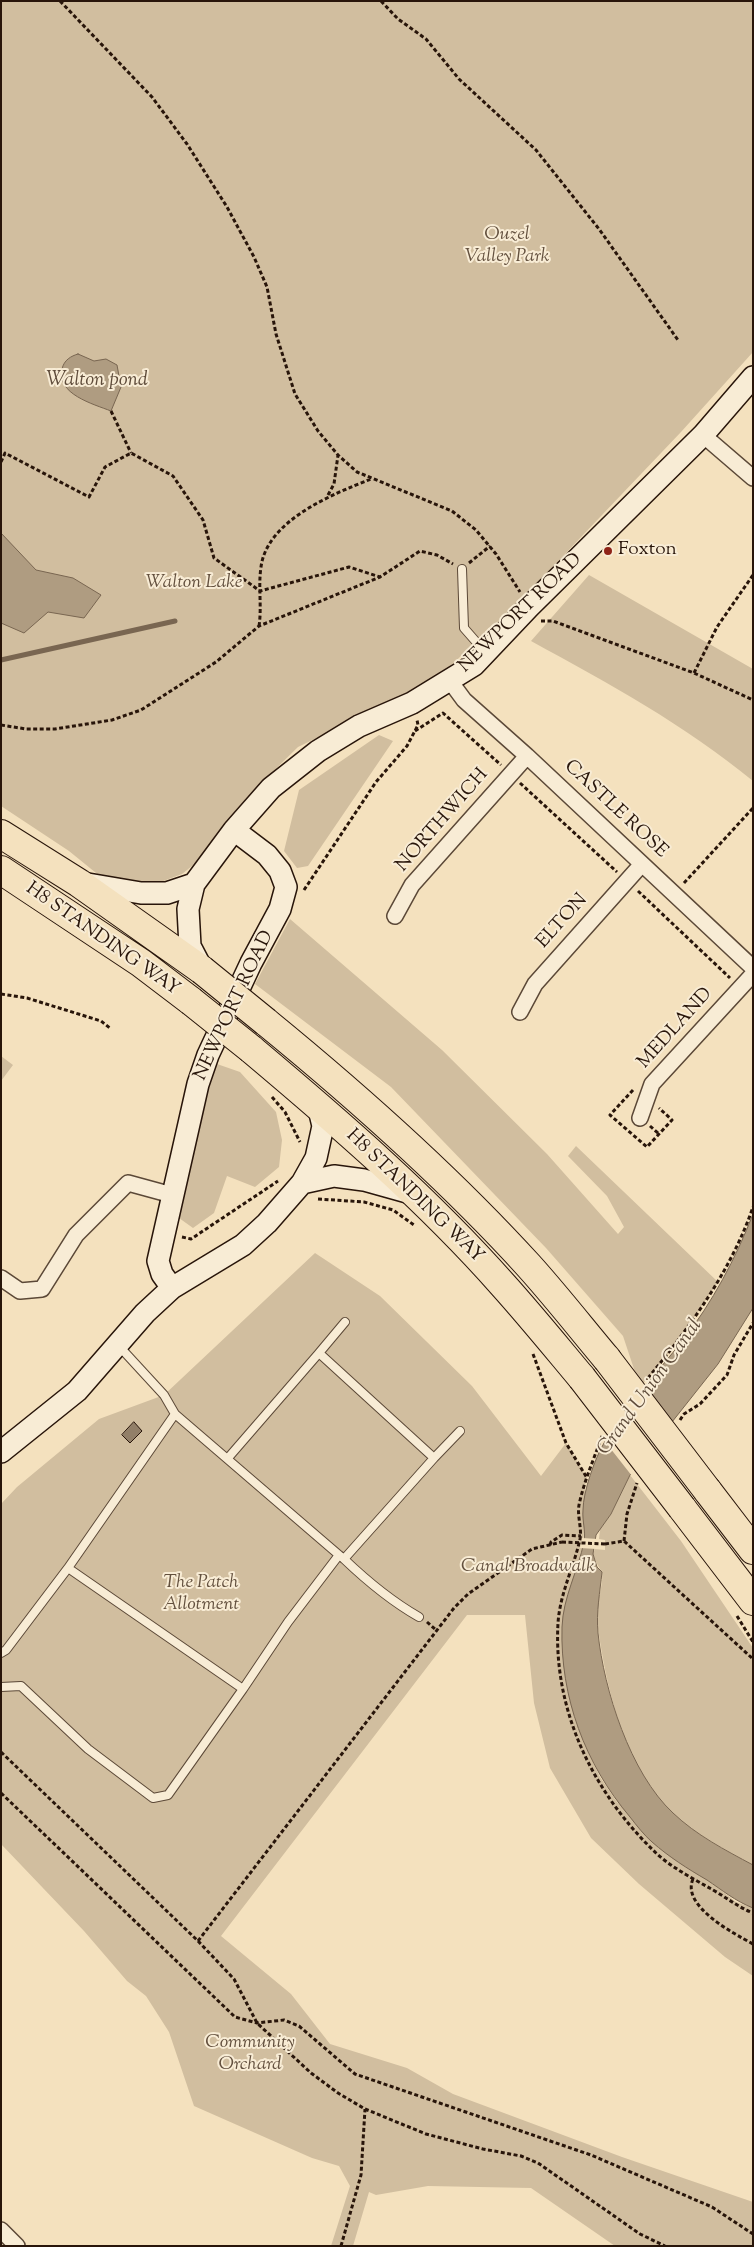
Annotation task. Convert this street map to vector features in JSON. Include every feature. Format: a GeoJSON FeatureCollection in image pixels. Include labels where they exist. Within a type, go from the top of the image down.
{"type":"FeatureCollection","features":[{"type":"Feature","properties":{"kind":"highway","name":"H8 STANDING WAY"},"geometry":{"type":"LineString","coordinates":[[1,834],[79,883],[202,970],[347,1088],[443,1178],[529,1266],[607,1359],[753,1550]]}},
{"type":"Feature","properties":{"kind":"highway","name":"H8 STANDING WAY"},"geometry":{"type":"LineString","coordinates":[[1,870],[140,963],[191,1001],[318,1105],[415,1194],[503,1284],[582,1378],[753,1601]]}},
{"type":"Feature","properties":{"kind":"street","name":"NEWPORT ROAD"},"geometry":{"type":"LineString","coordinates":[[194,884],[234,830],[271,788],[318,751],[359,726],[412,703],[474,665],[529,607],[703,435],[753,377]]}},
{"type":"Feature","properties":{"kind":"street"},"geometry":{"type":"LineString","coordinates":[[703,435],[753,478]]}},
{"type":"Feature","properties":{"kind":"street","name":"CASTLE ROSE"},"geometry":{"type":"LineString","coordinates":[[450,681],[464,700],[527,756],[753,968]]}},
{"type":"Feature","properties":{"kind":"street","name":"NORTHWICH"},"geometry":{"type":"LineString","coordinates":[[395,916],[412,885],[527,756]]}},
{"type":"Feature","properties":{"kind":"street","name":"NEWPORT ROAD"},"geometry":{"type":"LineString","coordinates":[[172,1288],[162,1274],[158,1261],[198,1084],[208,1055],[251,964],[280,909],[286,887],[280,871],[267,855],[234,830]]}},
{"type":"Feature","properties":{"kind":"street","name":"ELTON"},"geometry":{"type":"LineString","coordinates":[[520,1012],[535,984],[642,864]]}},
{"type":"Feature","properties":{"kind":"street"},"geometry":{"type":"LineString","coordinates":[[79,883],[141,893],[167,893],[194,884]]}},
{"type":"Feature","properties":{"kind":"street"},"geometry":{"type":"LineString","coordinates":[[194,884],[188,909],[190,946],[202,970]]}},
{"type":"Feature","properties":{"kind":"street","name":"MEDLAND"},"geometry":{"type":"LineString","coordinates":[[640,1118],[652,1084],[753,974]]}},
{"type":"Feature","properties":{"kind":"street"},"geometry":{"type":"LineString","coordinates":[[1,1452],[77,1390],[145,1313],[172,1288],[243,1245],[267,1223],[299,1186],[316,1158],[323,1126],[318,1105]]}},
{"type":"Feature","properties":{"kind":"street"},"geometry":{"type":"LineString","coordinates":[[299,1186],[334,1176],[364,1180],[415,1194]]}},
{"type":"Feature","properties":{"kind":"street"},"geometry":{"type":"LineString","coordinates":[[1,1278],[20,1290],[42,1289],[76,1235],[128,1183],[172,1195]]}},
{"type":"Feature","properties":{"kind":"street"},"geometry":{"type":"LineString","coordinates":[[1,2230],[17,2246]]}},
{"type":"Feature","properties":{"kind":"lane"},"geometry":{"type":"LineString","coordinates":[[462,569],[464,628],[486,654]]}},
{"type":"Feature","properties":{"kind":"lane"},"geometry":{"type":"LineString","coordinates":[[228,1458],[345,1322]]}},
{"type":"Feature","properties":{"kind":"lane"},"geometry":{"type":"LineString","coordinates":[[118,1345],[164,1395],[175,1414],[342,1557],[368,1582],[419,1617]]}},
{"type":"Feature","properties":{"kind":"lane"},"geometry":{"type":"LineString","coordinates":[[318,1353],[434,1458]]}},
{"type":"Feature","properties":{"kind":"lane"},"geometry":{"type":"LineString","coordinates":[[1,1653],[6,1650],[68,1568],[175,1414]]}},
{"type":"Feature","properties":{"kind":"lane"},"geometry":{"type":"LineString","coordinates":[[1,1687],[21,1686],[88,1749],[153,1798],[168,1795],[288,1622],[342,1557],[460,1431]]}},
{"type":"Feature","properties":{"kind":"lane"},"geometry":{"type":"LineString","coordinates":[[68,1568],[243,1689]]}},
{"type":"Feature","properties":{"kind":"path"},"geometry":{"type":"LineString","coordinates":[[60,1],[152,97],[187,144],[227,207],[254,257],[267,287],[276,334],[294,394],[318,431],[338,455],[357,472],[452,512],[476,530],[490,546],[529,607],[541,621],[553,621],[694,673],[753,700]]}},
{"type":"Feature","properties":{"kind":"path"},"geometry":{"type":"LineString","coordinates":[[381,1],[398,19],[426,40],[459,79],[536,150],[599,229],[678,340]]}},
{"type":"Feature","properties":{"kind":"path"},"geometry":{"type":"LineString","coordinates":[[111,411],[132,453],[173,476],[203,520],[214,558],[260,591]]}},
{"type":"Feature","properties":{"kind":"path"},"geometry":{"type":"LineString","coordinates":[[1,450],[89,497],[105,467],[132,453]]}},
{"type":"Feature","properties":{"kind":"path"},"geometry":{"type":"LineString","coordinates":[[1,462],[5,453]]}},
{"type":"Feature","properties":{"kind":"path"},"geometry":{"type":"LineString","coordinates":[[328,496],[334,484],[338,455]]}},
{"type":"Feature","properties":{"kind":"path"},"geometry":{"type":"LineString","coordinates":[[258,626],[261,566],[270,543],[291,520],[328,496],[372,478]]}},
{"type":"Feature","properties":{"kind":"path"},"geometry":{"type":"LineString","coordinates":[[1,725],[26,729],[55,729],[112,720],[141,710],[216,662],[258,626],[380,577],[420,551],[437,555],[462,569],[490,546]]}},
{"type":"Feature","properties":{"kind":"path"},"geometry":{"type":"LineString","coordinates":[[260,591],[350,567],[380,577]]}},
{"type":"Feature","properties":{"kind":"path"},"geometry":{"type":"LineString","coordinates":[[694,673],[717,627],[753,575]]}},
{"type":"Feature","properties":{"kind":"path"},"geometry":{"type":"LineString","coordinates":[[280,909],[293,906],[376,782],[407,746],[418,725],[412,703]]}},
{"type":"Feature","properties":{"kind":"path"},"geometry":{"type":"LineString","coordinates":[[415,731],[443,713],[741,988]]}},
{"type":"Feature","properties":{"kind":"path"},"geometry":{"type":"LineString","coordinates":[[659,911],[753,808]]}},
{"type":"Feature","properties":{"kind":"path"},"geometry":{"type":"LineString","coordinates":[[1,994],[27,998],[92,1018],[101,1021],[111,1029]]}},
{"type":"Feature","properties":{"kind":"path"},"geometry":{"type":"LineString","coordinates":[[268,1092],[285,1112],[300,1142],[300,1149]]}},
{"type":"Feature","properties":{"kind":"path"},"geometry":{"type":"LineString","coordinates":[[164,1234],[190,1239],[287,1175],[316,1199],[364,1202],[393,1210],[415,1226]]}},
{"type":"Feature","properties":{"kind":"path"},"geometry":{"type":"LineString","coordinates":[[646,1380],[671,1351],[718,1282],[737,1246],[753,1208]]}},
{"type":"Feature","properties":{"kind":"path"},"geometry":{"type":"LineString","coordinates":[[530,1346],[566,1443],[587,1478]]}},
{"type":"Feature","properties":{"kind":"path"},"geometry":{"type":"LineString","coordinates":[[607,1429],[602,1436],[579,1505],[581,1536],[563,1591],[558,1623],[561,1688],[586,1758],[612,1801],[657,1854],[693,1879],[753,1913]]}},
{"type":"Feature","properties":{"kind":"path"},"geometry":{"type":"LineString","coordinates":[[550,1545],[551,1542],[562,1535],[581,1536]]}},
{"type":"Feature","properties":{"kind":"path"},"geometry":{"type":"LineString","coordinates":[[198,1941],[454,1608],[468,1594],[532,1550],[562,1542],[605,1544],[624,1541],[753,1659]]}},
{"type":"Feature","properties":{"kind":"path"},"geometry":{"type":"LineString","coordinates":[[1,1752],[198,1941],[234,1979],[257,2023],[311,2073],[365,2109],[426,2134],[483,2149],[521,2156],[538,2163],[640,2234],[665,2246]]}},
{"type":"Feature","properties":{"kind":"path"},"geometry":{"type":"LineString","coordinates":[[1,1793],[235,2017],[257,2023],[284,2020],[299,2026],[355,2074],[591,2155],[712,2207],[753,2234]]}},
{"type":"Feature","properties":{"kind":"path"},"geometry":{"type":"LineString","coordinates":[[693,1879],[690,1885],[691,1894],[700,1906],[725,1928],[753,1944]]}},
{"type":"Feature","properties":{"kind":"path"},"geometry":{"type":"LineString","coordinates":[[341,2246],[361,2175],[365,2109]]}},
{"type":"Feature","properties":{"kind":"green space","name":"Ouzel Valley Park"},"geometry":{"type":"Polygon","coordinates":[[[1,1],[753,1],[753,352],[681,432],[523,598],[445,671],[417,689],[298,747],[249,795],[225,822],[197,862],[182,874],[150,886],[101,877],[69,851],[1,806],[1,1]]]}},
{"type":"Feature","properties":{"kind":"green space"},"geometry":{"type":"Polygon","coordinates":[[[589,575],[753,669],[753,781],[673,723],[531,641],[589,575]]]}},
{"type":"Feature","properties":{"kind":"green space"},"geometry":{"type":"Polygon","coordinates":[[[379,735],[393,741],[308,866],[297,868],[284,851],[299,790],[379,735]]]}},
{"type":"Feature","properties":{"kind":"green space"},"geometry":{"type":"Polygon","coordinates":[[[290,919],[442,1050],[547,1154],[618,1234],[624,1227],[607,1196],[568,1156],[576,1146],[718,1282],[671,1351],[640,1387],[623,1336],[546,1248],[391,1087],[255,984],[290,919]]]}},
{"type":"Feature","properties":{"kind":"green space"},"geometry":{"type":"Polygon","coordinates":[[[1,1056],[13,1065],[1,1081],[1,1056]]]}},
{"type":"Feature","properties":{"kind":"green space"},"geometry":{"type":"Polygon","coordinates":[[[217,1064],[240,1072],[276,1112],[282,1140],[279,1167],[255,1187],[227,1176],[214,1213],[193,1228],[179,1218],[204,1089],[217,1064]]]}},
{"type":"Feature","properties":{"kind":"green space","name":"The Patch Allotment"},"geometry":{"type":"Polygon","coordinates":[[[315,1253],[380,1296],[472,1386],[541,1476],[566,1443],[587,1478],[584,1489],[587,1493],[582,1550],[574,1717],[600,1777],[617,1802],[736,1902],[753,1908],[753,1976],[725,1957],[639,1884],[591,1838],[550,1768],[534,1703],[525,1615],[467,1615],[221,1936],[291,1994],[330,2044],[407,2068],[453,2094],[622,2157],[753,2202],[753,2246],[615,2246],[531,2188],[428,2186],[376,2195],[369,2192],[353,2246],[331,2246],[350,2186],[339,2166],[312,2158],[194,2106],[169,2032],[146,1996],[127,1981],[84,1931],[1,1844],[1,1504],[17,1487],[99,1419],[164,1395],[315,1253]]]}},
{"type":"Feature","properties":{"kind":"green space"},"geometry":{"type":"Polygon","coordinates":[[[630,1475],[681,1541],[753,1648],[753,1865],[692,1829],[673,1814],[657,1797],[643,1777],[632,1755],[614,1707],[597,1620],[602,1575],[593,1554],[595,1549],[605,1550],[605,1540],[599,1539],[600,1529],[611,1514],[630,1475]]]}},
{"type":"Feature","properties":{"kind":"water","name":"Walton pond"},"geometry":{"type":"Polygon","coordinates":[[[78,354],[94,361],[106,359],[117,365],[121,387],[111,411],[78,397],[65,385],[62,378],[64,363],[78,354]]]}},
{"type":"Feature","properties":{"kind":"water","name":"Walton Lake"},"geometry":{"type":"Polygon","coordinates":[[[1,533],[36,570],[73,578],[101,595],[84,618],[48,612],[24,633],[1,623],[1,533]]]}},
{"type":"Feature","properties":{"kind":"water","name":"Grand Union Canal"},"geometry":{"type":"Polygon","coordinates":[[[753,1214],[753,1308],[718,1364],[630,1475],[611,1514],[596,1535],[593,1554],[597,1567],[602,1572],[598,1602],[598,1633],[601,1655],[613,1704],[632,1753],[644,1776],[673,1813],[721,1848],[753,1865],[753,1908],[729,1895],[658,1847],[641,1830],[614,1796],[600,1775],[578,1728],[565,1679],[562,1627],[565,1605],[584,1542],[583,1514],[585,1494],[593,1466],[601,1449],[622,1416],[704,1311],[731,1263],[753,1214]]]}},
{"type":"Feature","properties":{"kind":"pier"},"geometry":{"type":"Polygon","coordinates":[[[642,1387],[671,1427],[632,1476],[603,1439],[642,1387]]]}},
{"type":"Feature","properties":{"kind":"pier"},"geometry":{"type":"Polygon","coordinates":[[[582,1538],[598,1539],[596,1549],[580,1548],[582,1538]]]}},
{"type":"Feature","properties":{"kind":"building"},"geometry":{"type":"Polygon","coordinates":[[[134,1422],[142,1431],[130,1443],[122,1435],[134,1422]]]}},
{"type":"Feature","properties":{"kind":"waterway"},"geometry":{"type":"LineString","coordinates":[[1,660],[175,621]]}},
{"type":"Feature","properties":{"kind":"place","name":"Foxton"},"geometry":{"type":"Point","coordinates":[608,551]}},
{"type":"Feature","properties":{"kind":"park label","name":"Canal Broadwalk"},"geometry":{"type":"Point","coordinates":[528,1568]}},
{"type":"Feature","properties":{"kind":"park label","name":"Community Orchard"},"geometry":{"type":"Point","coordinates":[250,2055]}}]}
